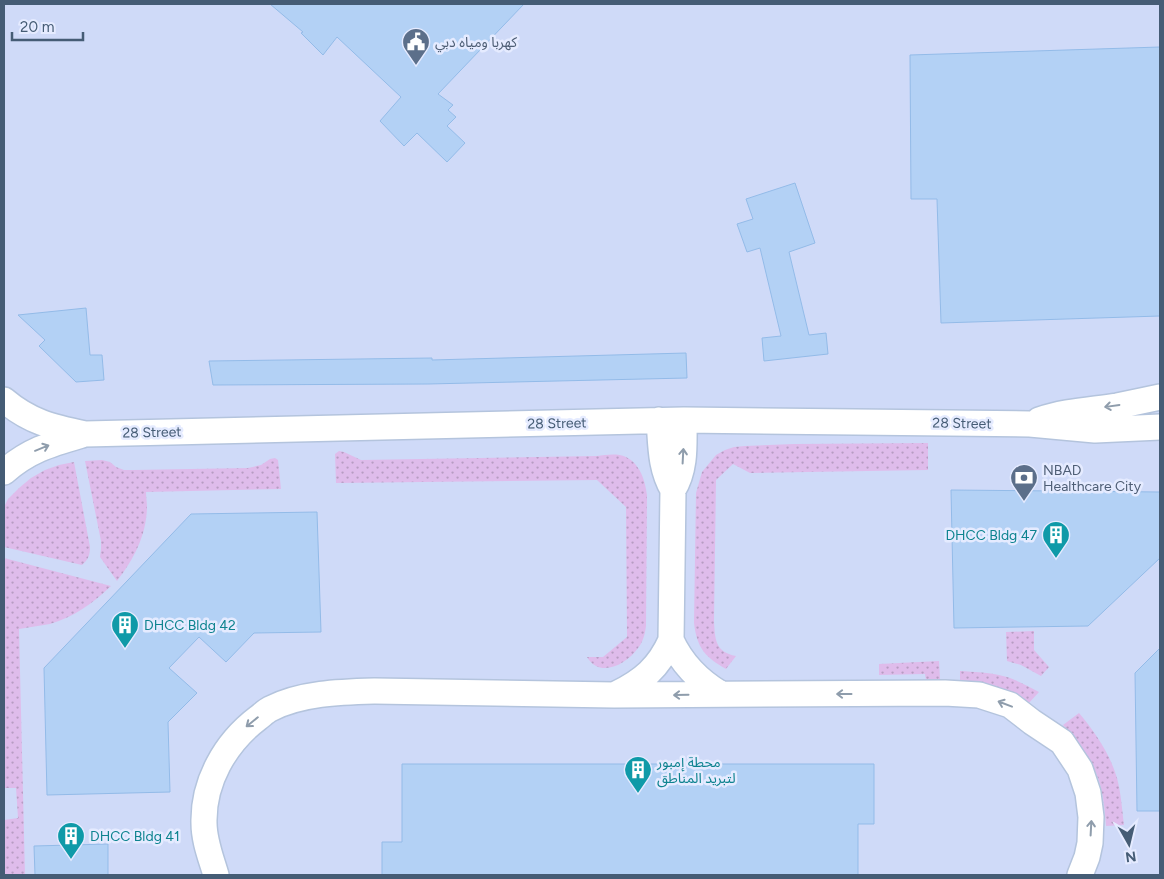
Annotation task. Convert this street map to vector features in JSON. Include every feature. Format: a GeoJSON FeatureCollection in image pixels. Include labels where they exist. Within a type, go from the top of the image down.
{"type":"FeatureCollection","features":[{"type":"Feature","properties":{"kind":"street","name":"28 Street"},"geometry":{"type":"LineString","coordinates":[[1030,424],[1067,412],[1117,406],[1160,397]]}},
{"type":"Feature","properties":{"kind":"street"},"geometry":{"type":"LineString","coordinates":[[4,400],[32,419],[52,427],[85,434]]}},
{"type":"Feature","properties":{"kind":"street","name":"28 Street"},"geometry":{"type":"LineString","coordinates":[[85,434],[660,420],[1030,424],[1095,430],[1160,427]]}},
{"type":"Feature","properties":{"kind":"street"},"geometry":{"type":"LineString","coordinates":[[614,695],[630,688],[646,676],[661,660],[671,640],[672,490],[663,467],[660,420]]}},
{"type":"Feature","properties":{"kind":"street"},"geometry":{"type":"LineString","coordinates":[[672,490],[683,467],[684,420]]}},
{"type":"Feature","properties":{"kind":"street"},"geometry":{"type":"LineString","coordinates":[[4,472],[17,461],[34,451],[85,434]]}},
{"type":"Feature","properties":{"kind":"street"},"geometry":{"type":"LineString","coordinates":[[671,640],[680,658],[697,677],[721,694]]}},
{"type":"Feature","properties":{"kind":"street"},"geometry":{"type":"LineString","coordinates":[[216,875],[205,838],[204,822],[207,795],[215,770],[229,746],[247,726],[269,710],[295,700],[346,692],[375,691],[614,695],[945,693],[979,695],[1010,704],[1032,722],[1062,742],[1080,769],[1088,793],[1091,818],[1090,843],[1080,875]]}},
{"type":"Feature","properties":{"kind":"shaded area"},"geometry":{"type":"Polygon","coordinates":[[[4,4],[1160,4],[1160,875],[4,875],[4,4]]]}},
{"type":"Feature","properties":{"kind":"shaded area"},"geometry":{"type":"Polygon","coordinates":[[[928,443],[928,470],[750,473],[733,464],[716,480],[715,634],[720,648],[736,656],[726,669],[707,656],[697,639],[694,623],[696,493],[702,472],[716,455],[734,447],[745,446],[928,443]]]}},
{"type":"Feature","properties":{"kind":"shaded area"},"geometry":{"type":"Polygon","coordinates":[[[339,451],[361,460],[619,455],[631,460],[641,473],[647,495],[646,626],[644,638],[640,646],[627,659],[613,667],[599,667],[592,664],[587,657],[603,657],[627,637],[626,507],[597,480],[336,483],[335,454],[339,451]]]}},
{"type":"Feature","properties":{"kind":"shaded area"},"geometry":{"type":"Polygon","coordinates":[[[275,458],[278,460],[281,489],[146,492],[147,508],[142,538],[134,556],[117,581],[100,557],[101,541],[85,461],[102,460],[124,470],[133,470],[248,468],[261,465],[275,458]]]}},
{"type":"Feature","properties":{"kind":"shaded area"},"geometry":{"type":"Polygon","coordinates":[[[74,462],[90,547],[86,561],[82,565],[4,547],[4,507],[8,499],[31,478],[45,470],[74,462]]]}},
{"type":"Feature","properties":{"kind":"shaded area"},"geometry":{"type":"Polygon","coordinates":[[[4,558],[111,586],[90,604],[67,618],[50,624],[19,629],[25,875],[4,875],[4,820],[18,818],[16,788],[4,788],[4,558]]]}},
{"type":"Feature","properties":{"kind":"shaded area"},"geometry":{"type":"Polygon","coordinates":[[[1034,631],[1034,650],[1049,667],[1041,676],[1021,665],[1007,661],[1006,632],[1034,631]]]}},
{"type":"Feature","properties":{"kind":"shaded area"},"geometry":{"type":"Polygon","coordinates":[[[939,661],[940,679],[926,680],[925,674],[879,675],[879,664],[939,661]]]}},
{"type":"Feature","properties":{"kind":"shaded area"},"geometry":{"type":"Polygon","coordinates":[[[960,671],[1003,676],[1039,692],[1028,704],[960,688],[960,671]]]}},
{"type":"Feature","properties":{"kind":"shaded area"},"geometry":{"type":"Polygon","coordinates":[[[1079,713],[1101,744],[1114,769],[1120,789],[1124,825],[1106,826],[1102,793],[1095,770],[1081,746],[1063,725],[1079,713]]]}},
{"type":"Feature","properties":{"kind":"building","name":"كهربا ومياه دبي"},"geometry":{"type":"Polygon","coordinates":[[[270,4],[524,4],[438,94],[453,105],[448,110],[456,117],[447,126],[465,143],[447,162],[417,133],[404,146],[380,121],[401,97],[337,37],[323,55],[301,33],[303,32],[270,4]]]}},
{"type":"Feature","properties":{"kind":"building"},"geometry":{"type":"Polygon","coordinates":[[[1160,47],[1160,316],[941,323],[937,199],[911,199],[910,55],[1160,47]]]}},
{"type":"Feature","properties":{"kind":"building"},"geometry":{"type":"Polygon","coordinates":[[[795,183],[815,243],[789,252],[809,335],[826,333],[828,354],[764,361],[762,338],[781,336],[760,248],[747,252],[737,224],[753,219],[746,199],[795,183]]]}},
{"type":"Feature","properties":{"kind":"building"},"geometry":{"type":"Polygon","coordinates":[[[86,308],[90,355],[102,355],[104,380],[76,382],[39,346],[45,340],[18,315],[86,308]]]}},
{"type":"Feature","properties":{"kind":"building"},"geometry":{"type":"Polygon","coordinates":[[[686,353],[687,378],[428,384],[213,385],[209,361],[432,358],[432,360],[686,353]]]}},
{"type":"Feature","properties":{"kind":"building","name":"DHCC Bldg 47"},"geometry":{"type":"Polygon","coordinates":[[[951,490],[1160,492],[1160,558],[1088,626],[954,628],[951,490]]]}},
{"type":"Feature","properties":{"kind":"building","name":"DHCC Bldg 42"},"geometry":{"type":"Polygon","coordinates":[[[317,512],[321,632],[254,633],[226,662],[199,637],[169,668],[197,693],[168,722],[170,792],[47,795],[44,668],[191,514],[317,512]]]}},
{"type":"Feature","properties":{"kind":"building"},"geometry":{"type":"Polygon","coordinates":[[[1160,648],[1160,811],[1137,811],[1135,673],[1160,648]]]}},
{"type":"Feature","properties":{"kind":"building","name":"محطة إمبور لتبريد المناطق"},"geometry":{"type":"Polygon","coordinates":[[[402,764],[874,764],[874,824],[858,824],[858,875],[382,875],[382,842],[402,842],[402,764]]]}},
{"type":"Feature","properties":{"kind":"building","name":"DHCC Bldg 41"},"geometry":{"type":"Polygon","coordinates":[[[108,844],[108,875],[35,875],[34,846],[108,844]]]}},
{"type":"Feature","properties":{"kind":"place","name":"كهربا ومياه دبي"},"geometry":{"type":"Point","coordinates":[416,66]}},
{"type":"Feature","properties":{"kind":"place","name":"NBAD Healthcare City"},"geometry":{"type":"Point","coordinates":[1024,502]}},
{"type":"Feature","properties":{"kind":"place","name":"DHCC Bldg 47"},"geometry":{"type":"Point","coordinates":[1056,559]}},
{"type":"Feature","properties":{"kind":"place","name":"DHCC Bldg 42"},"geometry":{"type":"Point","coordinates":[125,649]}},
{"type":"Feature","properties":{"kind":"place","name":"محطة إمبور لتبريد المناطق"},"geometry":{"type":"Point","coordinates":[638,794]}},
{"type":"Feature","properties":{"kind":"place","name":"DHCC Bldg 41"},"geometry":{"type":"Point","coordinates":[71,860]}}]}
